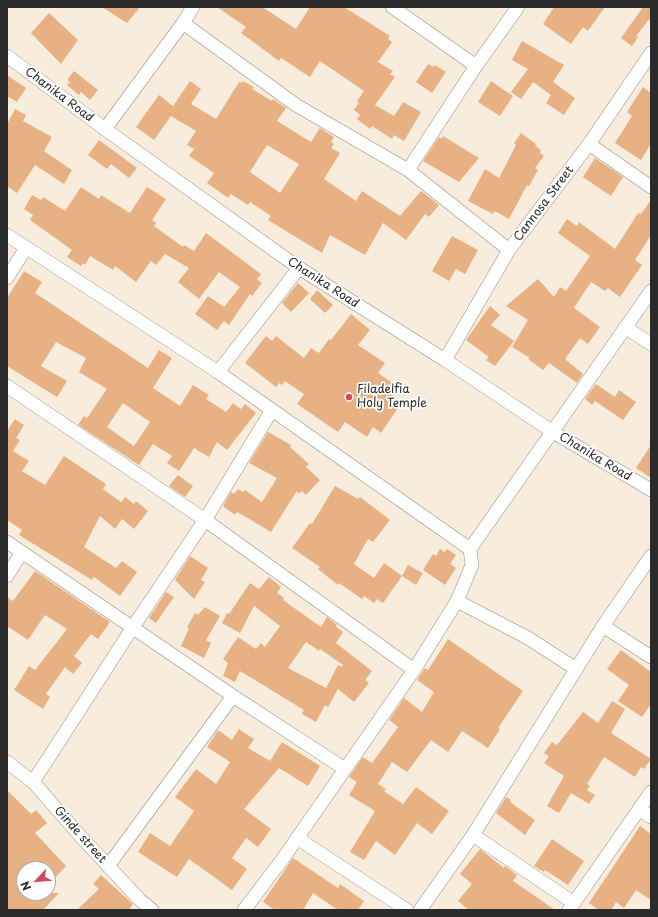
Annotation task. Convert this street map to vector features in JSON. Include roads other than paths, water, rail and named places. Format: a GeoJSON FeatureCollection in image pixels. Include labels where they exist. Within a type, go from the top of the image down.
{"type":"FeatureCollection","features":[{"type":"Feature","properties":{"kind":"street"},"geometry":{"type":"LineString","coordinates":[[105,129],[183,23],[193,7]]}},
{"type":"Feature","properties":{"kind":"street"},"geometry":{"type":"LineString","coordinates":[[392,7],[476,66]]}},
{"type":"Feature","properties":{"kind":"street"},"geometry":{"type":"LineString","coordinates":[[408,170],[476,66],[518,7]]}},
{"type":"Feature","properties":{"kind":"street"},"geometry":{"type":"LineString","coordinates":[[183,23],[296,105],[408,170],[509,250]]}},
{"type":"Feature","properties":{"kind":"street","name":"Cannosa Street"},"geometry":{"type":"LineString","coordinates":[[445,360],[509,250],[589,144],[651,53]]}},
{"type":"Feature","properties":{"kind":"street","name":"Chanika Road"},"geometry":{"type":"LineString","coordinates":[[7,56],[105,129],[299,268],[445,360],[553,432],[651,490]]}},
{"type":"Feature","properties":{"kind":"street"},"geometry":{"type":"LineString","coordinates":[[589,144],[651,188]]}},
{"type":"Feature","properties":{"kind":"street"},"geometry":{"type":"LineString","coordinates":[[7,235],[218,372],[470,549]]}},
{"type":"Feature","properties":{"kind":"street"},"geometry":{"type":"LineString","coordinates":[[7,278],[26,248]]}},
{"type":"Feature","properties":{"kind":"street"},"geometry":{"type":"LineString","coordinates":[[218,372],[299,268]]}},
{"type":"Feature","properties":{"kind":"street"},"geometry":{"type":"LineString","coordinates":[[244,910],[297,838],[414,670],[456,601],[472,566],[470,549],[651,291]]}},
{"type":"Feature","properties":{"kind":"street"},"geometry":{"type":"LineString","coordinates":[[625,327],[651,344]]}},
{"type":"Feature","properties":{"kind":"street"},"geometry":{"type":"LineString","coordinates":[[7,386],[205,520],[414,670]]}},
{"type":"Feature","properties":{"kind":"street"},"geometry":{"type":"LineString","coordinates":[[33,782],[133,627],[205,520],[272,410]]}},
{"type":"Feature","properties":{"kind":"street"},"geometry":{"type":"LineString","coordinates":[[7,542],[233,696],[345,769]]}},
{"type":"Feature","properties":{"kind":"street"},"geometry":{"type":"LineString","coordinates":[[7,576],[22,552]]}},
{"type":"Feature","properties":{"kind":"street"},"geometry":{"type":"LineString","coordinates":[[420,910],[472,834],[603,626],[651,556]]}},
{"type":"Feature","properties":{"kind":"street"},"geometry":{"type":"LineString","coordinates":[[456,601],[528,638],[576,669]]}},
{"type":"Feature","properties":{"kind":"street"},"geometry":{"type":"LineString","coordinates":[[603,626],[651,657]]}},
{"type":"Feature","properties":{"kind":"street"},"geometry":{"type":"LineString","coordinates":[[108,866],[233,696]]}},
{"type":"Feature","properties":{"kind":"street","name":"Ginde street"},"geometry":{"type":"LineString","coordinates":[[7,762],[33,782],[108,866],[152,910]]}},
{"type":"Feature","properties":{"kind":"street"},"geometry":{"type":"LineString","coordinates":[[472,834],[572,906],[651,792]]}},
{"type":"Feature","properties":{"kind":"street"},"geometry":{"type":"LineString","coordinates":[[639,809],[651,817]]}},
{"type":"Feature","properties":{"kind":"street"},"geometry":{"type":"LineString","coordinates":[[297,838],[406,910]]}},
{"type":"Feature","properties":{"kind":"place","name":"Filadelfia Holy Temple"},"geometry":{"type":"Point","coordinates":[349,397]}}]}
